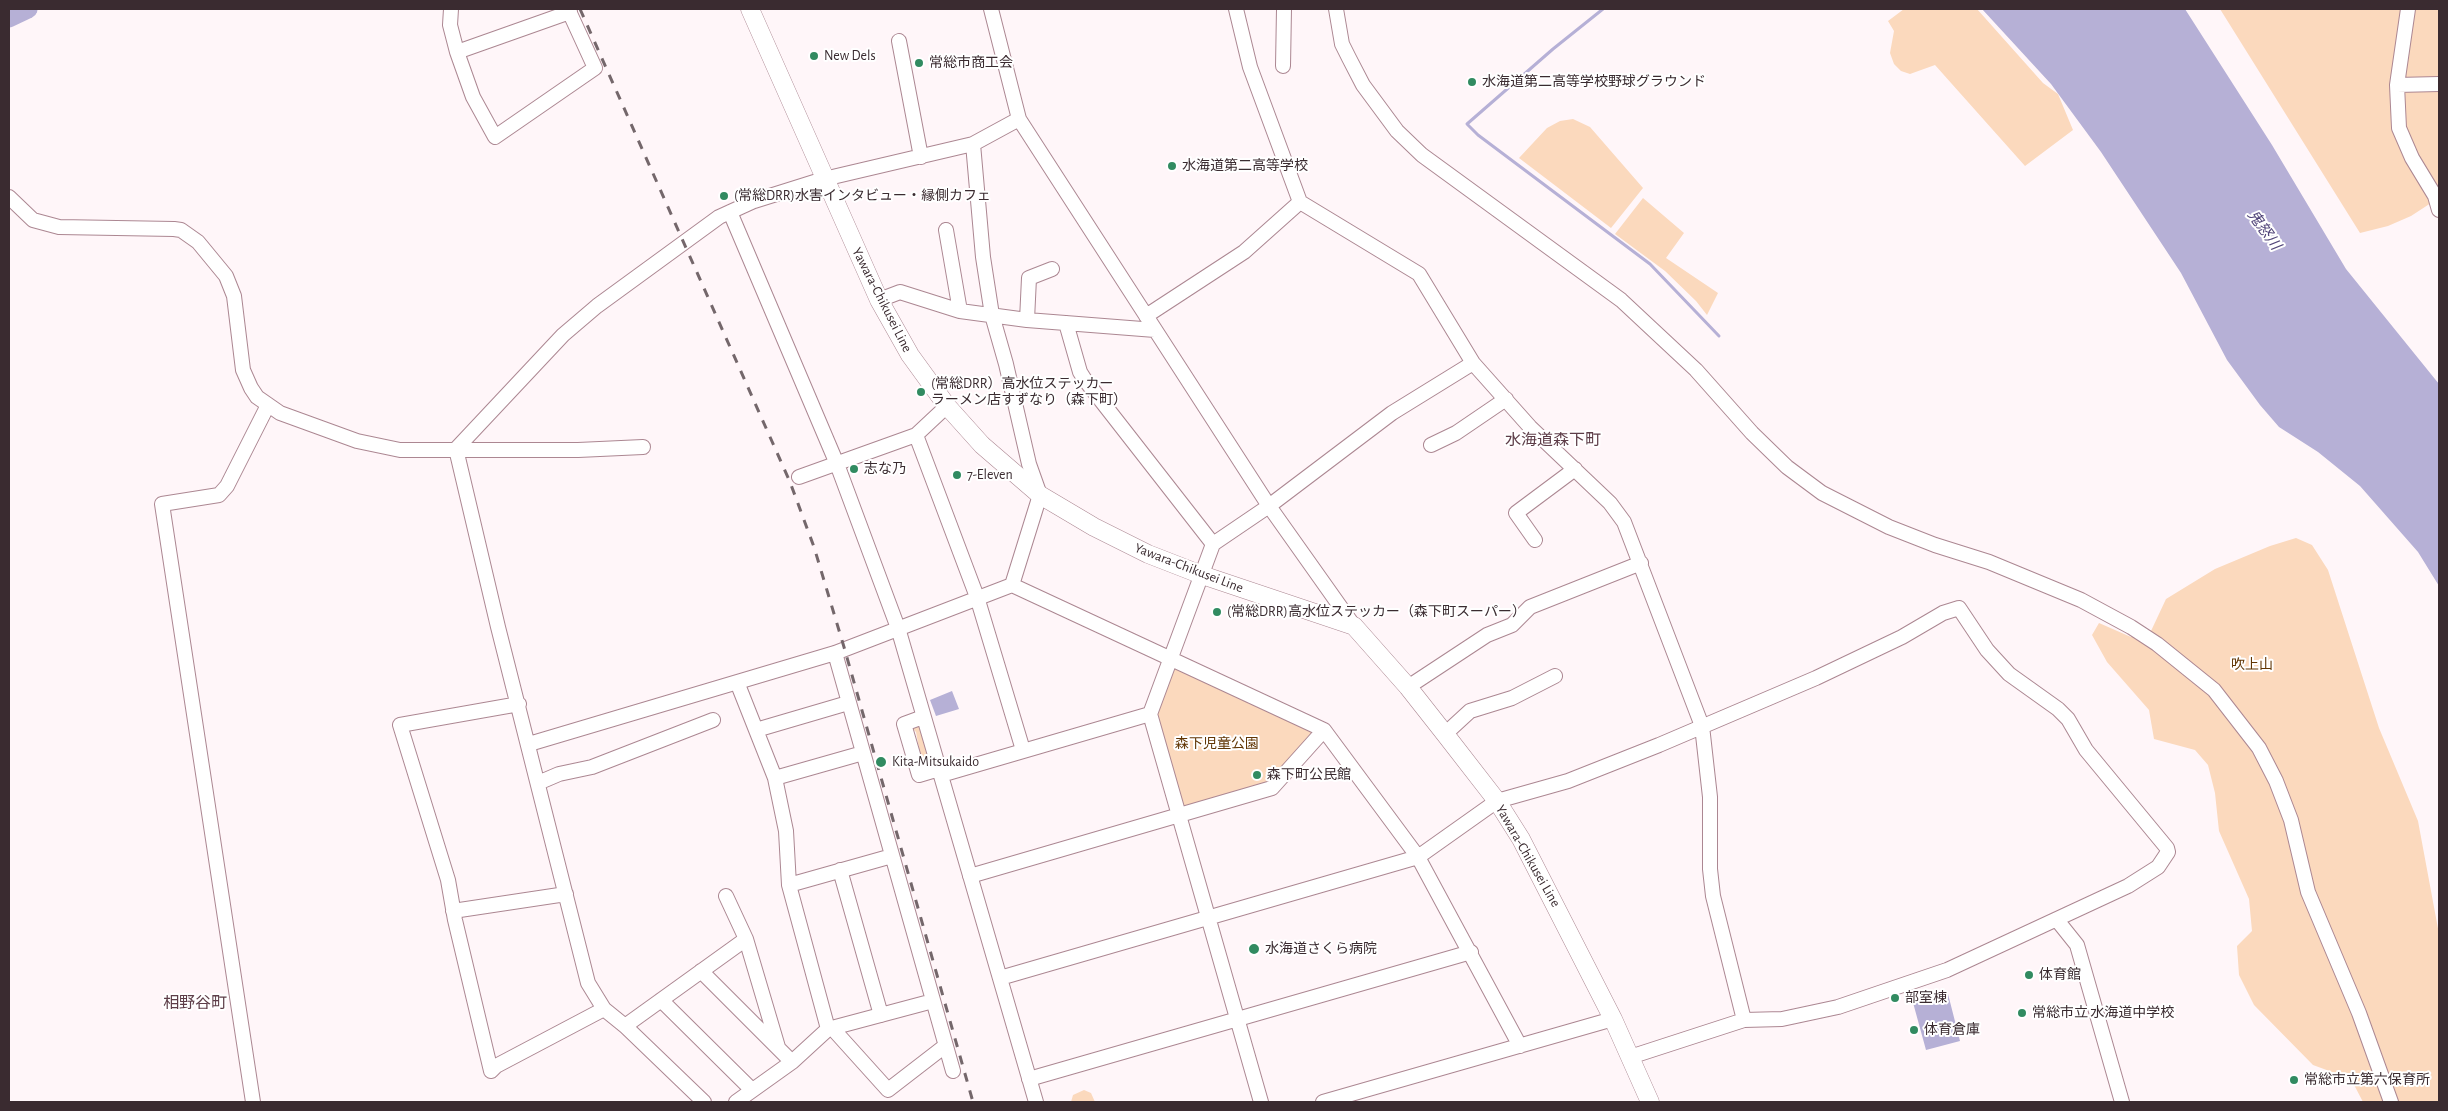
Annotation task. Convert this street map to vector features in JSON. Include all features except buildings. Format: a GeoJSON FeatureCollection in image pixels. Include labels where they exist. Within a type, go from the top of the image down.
{"type":"FeatureCollection","features":[{"type":"Feature","properties":{"kind":"main road","name":"Yawara-Chikusei Line"},"geometry":{"type":"LineString","coordinates":[[750,9],[879,300],[910,355],[947,406],[982,445],[1040,495],[1066,512],[1121,541],[1202,575],[1354,626],[1408,687],[1497,802],[1530,856],[1613,1019],[1650,1102]]}},
{"type":"Feature","properties":{"kind":"street"},"geometry":{"type":"LineString","coordinates":[[451,9],[450,25],[457,52],[474,97],[495,136],[595,68],[569,11],[457,52]]}},
{"type":"Feature","properties":{"kind":"street"},"geometry":{"type":"LineString","coordinates":[[991,9],[1019,119],[1269,506],[1354,626]]}},
{"type":"Feature","properties":{"kind":"street"},"geometry":{"type":"LineString","coordinates":[[1236,9],[1250,67],[1300,202],[1419,274],[1473,363],[1530,427],[1610,503],[1624,522],[1642,563],[1702,726],[1710,798],[1710,869],[1713,896],[1744,1020]]}},
{"type":"Feature","properties":{"kind":"street"},"geometry":{"type":"LineString","coordinates":[[1282,66],[1284,9]]}},
{"type":"Feature","properties":{"kind":"street"},"geometry":{"type":"LineString","coordinates":[[1336,9],[1342,44],[1363,86],[1397,131],[1422,155],[1621,300],[1696,370],[1752,433],[1787,466],[1822,493],[1889,527],[1998,566],[2080,600],[2131,627],[2157,644],[2214,690],[2259,748],[2276,781],[2291,820],[2311,900],[2358,1013],[2391,1102]]}},
{"type":"Feature","properties":{"kind":"street"},"geometry":{"type":"LineString","coordinates":[[2408,9],[2397,85],[2399,128],[2412,158],[2437,196],[2439,210]]}},
{"type":"Feature","properties":{"kind":"street"},"geometry":{"type":"LineString","coordinates":[[899,41],[921,157]]}},
{"type":"Feature","properties":{"kind":"street"},"geometry":{"type":"LineString","coordinates":[[2397,85],[2439,84]]}},
{"type":"Feature","properties":{"kind":"street"},"geometry":{"type":"LineString","coordinates":[[456,449],[563,334],[597,306],[719,217],[754,201],[824,179],[973,144],[1019,119]]}},
{"type":"Feature","properties":{"kind":"street"},"geometry":{"type":"LineString","coordinates":[[973,144],[983,257],[992,315],[1006,364],[1029,464],[1040,495],[1012,585]]}},
{"type":"Feature","properties":{"kind":"street"},"geometry":{"type":"LineString","coordinates":[[9,197],[33,220],[59,227],[174,229],[181,230],[198,242],[226,276],[234,296],[243,370],[254,393],[268,406],[280,413],[378,447],[400,450],[578,450],[643,447]]}},
{"type":"Feature","properties":{"kind":"street"},"geometry":{"type":"LineString","coordinates":[[1146,316],[1244,252],[1300,202]]}},
{"type":"Feature","properties":{"kind":"street"},"geometry":{"type":"LineString","coordinates":[[730,212],[837,464],[898,628],[1036,1102]]}},
{"type":"Feature","properties":{"kind":"street"},"geometry":{"type":"LineString","coordinates":[[946,230],[960,311]]}},
{"type":"Feature","properties":{"kind":"street"},"geometry":{"type":"LineString","coordinates":[[1027,320],[1029,278],[1052,269]]}},
{"type":"Feature","properties":{"kind":"street"},"geometry":{"type":"LineString","coordinates":[[879,300],[900,292],[960,311],[1027,320],[1155,330]]}},
{"type":"Feature","properties":{"kind":"street"},"geometry":{"type":"LineString","coordinates":[[1066,323],[1080,372],[1085,380],[1213,544]]}},
{"type":"Feature","properties":{"kind":"street"},"geometry":{"type":"LineString","coordinates":[[1261,1102],[1150,714],[1168,659],[1213,544],[1269,506],[1392,413],[1473,363]]}},
{"type":"Feature","properties":{"kind":"street"},"geometry":{"type":"LineString","coordinates":[[1431,445],[1456,434],[1506,400]]}},
{"type":"Feature","properties":{"kind":"street"},"geometry":{"type":"LineString","coordinates":[[253,1102],[162,504],[219,495],[227,486],[268,406]]}},
{"type":"Feature","properties":{"kind":"street"},"geometry":{"type":"LineString","coordinates":[[800,477],[916,435],[947,406]]}},
{"type":"Feature","properties":{"kind":"street"},"geometry":{"type":"LineString","coordinates":[[916,435],[977,597],[1023,750]]}},
{"type":"Feature","properties":{"kind":"street"},"geometry":{"type":"LineString","coordinates":[[456,449],[498,627],[530,744],[588,983],[604,1008],[704,1102]]}},
{"type":"Feature","properties":{"kind":"street"},"geometry":{"type":"LineString","coordinates":[[1535,540],[1516,513],[1575,469]]}},
{"type":"Feature","properties":{"kind":"street"},"geometry":{"type":"LineString","coordinates":[[1408,687],[1487,635],[1512,625],[1530,607],[1642,563]]}},
{"type":"Feature","properties":{"kind":"street"},"geometry":{"type":"LineString","coordinates":[[530,744],[835,653],[1012,585],[1324,730],[1418,857],[1471,952],[1520,1046]]}},
{"type":"Feature","properties":{"kind":"street"},"geometry":{"type":"LineString","coordinates":[[1000,978],[1418,857],[1497,802],[1596,771],[1816,678],[1902,637],[1943,613],[1959,608],[1988,650],[2013,677],[2058,709],[2068,719],[2086,750],[2168,852],[2158,867],[2144,877],[2107,897],[1947,970],[1838,1007],[1782,1019],[1744,1020],[1630,1057]]}},
{"type":"Feature","properties":{"kind":"street"},"geometry":{"type":"LineString","coordinates":[[835,653],[953,1071]]}},
{"type":"Feature","properties":{"kind":"street"},"geometry":{"type":"LineString","coordinates":[[1445,734],[1470,712],[1512,698],[1555,676]]}},
{"type":"Feature","properties":{"kind":"street"},"geometry":{"type":"LineString","coordinates":[[737,682],[775,778],[786,831],[789,885],[831,1029],[888,1090],[946,1046]]}},
{"type":"Feature","properties":{"kind":"street"},"geometry":{"type":"LineString","coordinates":[[756,730],[848,703]]}},
{"type":"Feature","properties":{"kind":"street"},"geometry":{"type":"LineString","coordinates":[[519,704],[400,725],[448,880],[453,911],[491,1071],[496,1066],[604,1008]]}},
{"type":"Feature","properties":{"kind":"street"},"geometry":{"type":"LineString","coordinates":[[923,717],[904,724],[919,775],[940,772],[1150,714]]}},
{"type":"Feature","properties":{"kind":"street"},"geometry":{"type":"LineString","coordinates":[[538,783],[559,774],[592,767],[713,720]]}},
{"type":"Feature","properties":{"kind":"street"},"geometry":{"type":"LineString","coordinates":[[970,876],[1272,788],[1324,730]]}},
{"type":"Feature","properties":{"kind":"street"},"geometry":{"type":"LineString","coordinates":[[775,778],[863,753]]}},
{"type":"Feature","properties":{"kind":"street"},"geometry":{"type":"LineString","coordinates":[[789,885],[892,856]]}},
{"type":"Feature","properties":{"kind":"street"},"geometry":{"type":"LineString","coordinates":[[840,870],[881,1015]]}},
{"type":"Feature","properties":{"kind":"street"},"geometry":{"type":"LineString","coordinates":[[453,911],[566,894]]}},
{"type":"Feature","properties":{"kind":"street"},"geometry":{"type":"LineString","coordinates":[[726,896],[746,939],[778,1047]]}},
{"type":"Feature","properties":{"kind":"street"},"geometry":{"type":"LineString","coordinates":[[2057,920],[2077,944],[2122,1102]]}},
{"type":"Feature","properties":{"kind":"street"},"geometry":{"type":"LineString","coordinates":[[625,1026],[746,939]]}},
{"type":"Feature","properties":{"kind":"street"},"geometry":{"type":"LineString","coordinates":[[1029,1079],[1471,952]]}},
{"type":"Feature","properties":{"kind":"street"},"geometry":{"type":"LineString","coordinates":[[701,972],[792,1062]]}},
{"type":"Feature","properties":{"kind":"street"},"geometry":{"type":"LineString","coordinates":[[662,1000],[752,1090]]}},
{"type":"Feature","properties":{"kind":"street"},"geometry":{"type":"LineString","coordinates":[[736,1102],[792,1062],[831,1029],[933,1001]]}},
{"type":"Feature","properties":{"kind":"street"},"geometry":{"type":"LineString","coordinates":[[1323,1102],[1345,1099],[1613,1019]]}},
{"type":"Feature","properties":{"kind":"green space"},"geometry":{"type":"Polygon","coordinates":[[[1904,9],[1977,9],[2043,83],[2058,94],[2073,130],[2025,166],[1935,65],[1910,74],[1901,71],[1894,64],[1890,53],[1894,31],[1888,21],[1904,9]]]}},
{"type":"Feature","properties":{"kind":"green space"},"geometry":{"type":"Polygon","coordinates":[[[2220,9],[2439,9],[2439,193],[2431,203],[2411,216],[2388,226],[2360,233],[2220,9]]]}},
{"type":"Feature","properties":{"kind":"green space"},"geometry":{"type":"Polygon","coordinates":[[[1573,119],[1590,127],[1643,188],[1611,228],[1519,158],[1547,128],[1560,121],[1573,119]]]}},
{"type":"Feature","properties":{"kind":"green space"},"geometry":{"type":"Polygon","coordinates":[[[1643,198],[1684,233],[1666,258],[1718,293],[1707,315],[1696,301],[1665,271],[1615,234],[1643,198]]]}},
{"type":"Feature","properties":{"kind":"green space","name":"吹上山"},"geometry":{"type":"Polygon","coordinates":[[[2296,538],[2312,545],[2328,570],[2379,728],[2418,821],[2439,934],[2439,1102],[2363,1102],[2351,1079],[2313,1065],[2254,1005],[2239,975],[2237,946],[2252,931],[2249,899],[2219,831],[2215,793],[2208,765],[2195,750],[2154,739],[2149,710],[2107,662],[2092,635],[2099,623],[2131,637],[2151,631],[2166,599],[2215,569],[2270,546],[2296,538]]]}},
{"type":"Feature","properties":{"kind":"green space","name":"森下児童公園"},"geometry":{"type":"Polygon","coordinates":[[[1174,665],[1313,731],[1272,783],[1182,809],[1155,715],[1174,665]]]}},
{"type":"Feature","properties":{"kind":"green space"},"geometry":{"type":"Polygon","coordinates":[[[921,724],[932,762],[925,767],[922,765],[916,732],[912,728],[921,724]]]}},
{"type":"Feature","properties":{"kind":"green space"},"geometry":{"type":"Polygon","coordinates":[[[1084,1090],[1091,1093],[1095,1102],[1071,1102],[1073,1095],[1084,1090]]]}},
{"type":"Feature","properties":{"kind":"water","name":"鬼怒川"},"geometry":{"type":"Polygon","coordinates":[[[1982,9],[2185,9],[2272,145],[2346,269],[2439,384],[2439,586],[2418,552],[2360,486],[2318,452],[2279,427],[2260,405],[2227,360],[2181,273],[2101,152],[2051,84],[1982,9]]]}},
{"type":"Feature","properties":{"kind":"water"},"geometry":{"type":"Polygon","coordinates":[[[952,691],[959,709],[936,716],[930,700],[952,691]]]}},
{"type":"Feature","properties":{"kind":"water"},"geometry":{"type":"Polygon","coordinates":[[[1947,990],[1960,1041],[1926,1050],[1912,999],[1947,990]]]}},
{"type":"Feature","properties":{"kind":"waterway"},"geometry":{"type":"LineString","coordinates":[[9,18],[28,9]]}},
{"type":"Feature","properties":{"kind":"waterway"},"geometry":{"type":"LineString","coordinates":[[1603,9],[1553,49],[1467,124],[1478,135],[1650,264],[1719,336]]}},
{"type":"Feature","properties":{"kind":"railway"},"geometry":{"type":"LineString","coordinates":[[580,9],[790,482],[814,547],[973,1102]]}},
{"type":"Feature","properties":{"kind":"place","name":"New Dels"},"geometry":{"type":"Point","coordinates":[814,56]}},
{"type":"Feature","properties":{"kind":"place","name":"常総市商工会"},"geometry":{"type":"Point","coordinates":[919,63]}},
{"type":"Feature","properties":{"kind":"place","name":"水海道第二高等学校野球グラウンド"},"geometry":{"type":"Point","coordinates":[1472,82]}},
{"type":"Feature","properties":{"kind":"place","name":"水海道第二高等学校"},"geometry":{"type":"Point","coordinates":[1172,166]}},
{"type":"Feature","properties":{"kind":"place","name":"(常総DRR)水害インタビュー・縁側カフェ"},"geometry":{"type":"Point","coordinates":[724,196]}},
{"type":"Feature","properties":{"kind":"place","name":"(常総DRR）高水位ステッカー ラーメン店すずなり（森下町）"},"geometry":{"type":"Point","coordinates":[921,392]}},
{"type":"Feature","properties":{"kind":"place","name":"志な乃"},"geometry":{"type":"Point","coordinates":[854,469]}},
{"type":"Feature","properties":{"kind":"place","name":"7-Eleven"},"geometry":{"type":"Point","coordinates":[957,475]}},
{"type":"Feature","properties":{"kind":"place","name":"(常総DRR)高水位ステッカー（森下町スーパー）"},"geometry":{"type":"Point","coordinates":[1217,612]}},
{"type":"Feature","properties":{"kind":"place","name":"Kita-Mitsukaido"},"geometry":{"type":"Point","coordinates":[881,762]}},
{"type":"Feature","properties":{"kind":"place","name":"森下町公民館"},"geometry":{"type":"Point","coordinates":[1257,775]}},
{"type":"Feature","properties":{"kind":"place","name":"水海道さくら病院"},"geometry":{"type":"Point","coordinates":[1254,949]}},
{"type":"Feature","properties":{"kind":"place","name":"体育館"},"geometry":{"type":"Point","coordinates":[2029,975]}},
{"type":"Feature","properties":{"kind":"place","name":"部室棟"},"geometry":{"type":"Point","coordinates":[1895,998]}},
{"type":"Feature","properties":{"kind":"place","name":"常総市立 水海道中学校"},"geometry":{"type":"Point","coordinates":[2022,1013]}},
{"type":"Feature","properties":{"kind":"place","name":"体育倉庫"},"geometry":{"type":"Point","coordinates":[1914,1030]}},
{"type":"Feature","properties":{"kind":"place","name":"常総市立第六保育所"},"geometry":{"type":"Point","coordinates":[2294,1080]}},
{"type":"Feature","properties":{"kind":"district","name":"水海道森下町"},"geometry":{"type":"Point","coordinates":[1553,440]}},
{"type":"Feature","properties":{"kind":"district","name":"相野谷町"},"geometry":{"type":"Point","coordinates":[195,1003]}}]}
